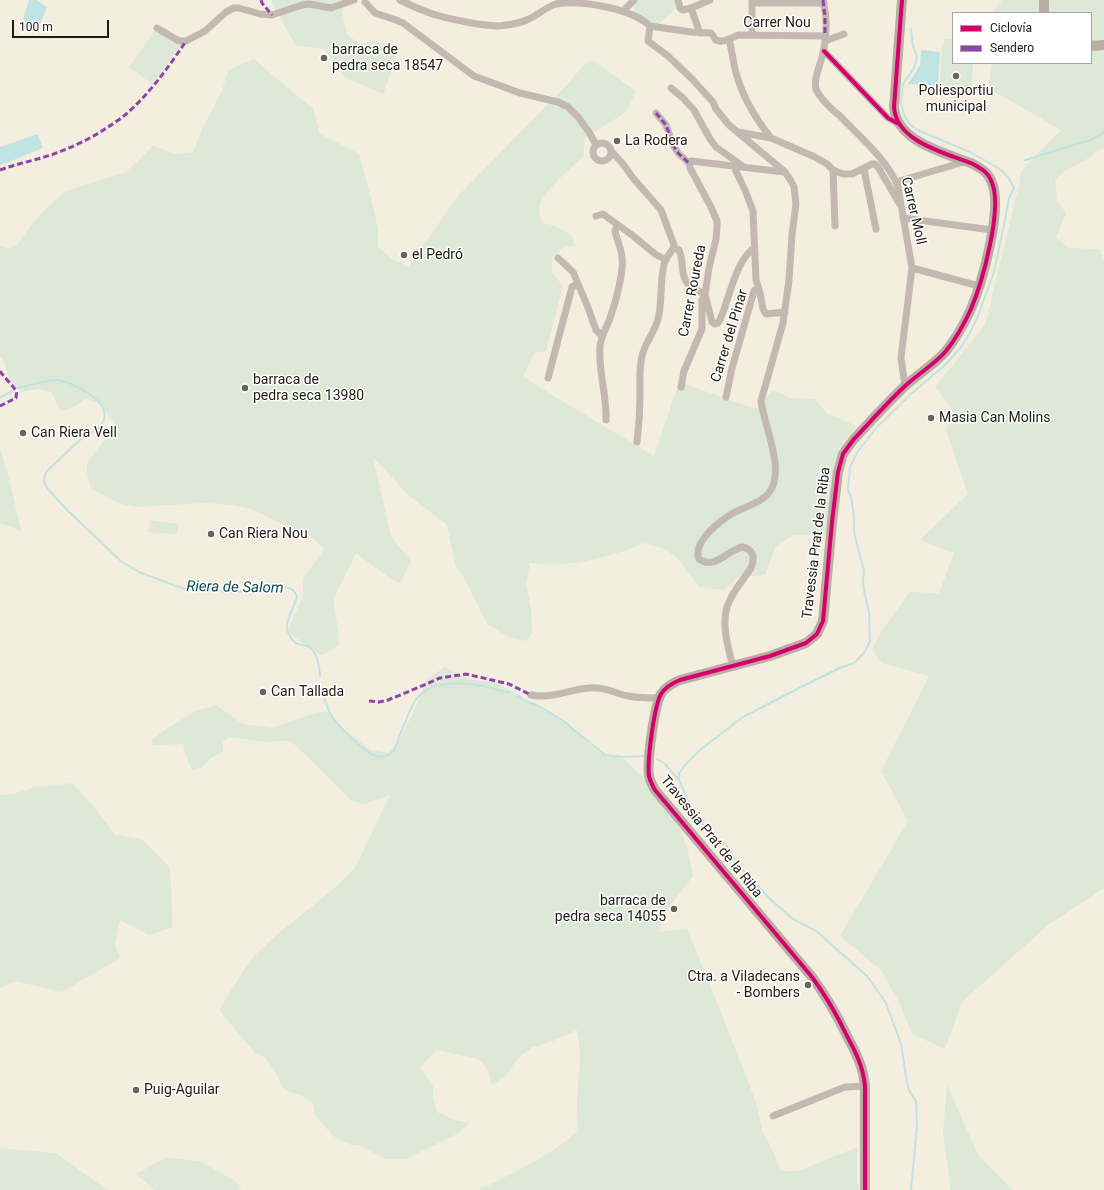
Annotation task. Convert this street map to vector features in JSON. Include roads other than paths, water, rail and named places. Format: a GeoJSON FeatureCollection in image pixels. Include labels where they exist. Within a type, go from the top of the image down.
{"type":"FeatureCollection","features":[{"type":"Feature","properties":{"kind":"street"},"geometry":{"type":"LineString","coordinates":[[157,28],[179,41],[186,42],[205,31],[226,12],[234,8],[272,15],[302,5],[309,4],[331,8],[354,0]]}},
{"type":"Feature","properties":{"kind":"street"},"geometry":{"type":"LineString","coordinates":[[400,0],[436,15],[467,22],[498,26],[526,20],[552,5],[583,1],[624,10],[650,26],[700,33],[711,33],[717,41],[730,39],[736,73],[744,94],[756,119],[771,138]]}},
{"type":"Feature","properties":{"kind":"street"},"geometry":{"type":"LineString","coordinates":[[624,10],[634,0]]}},
{"type":"Feature","properties":{"kind":"street"},"geometry":{"type":"LineString","coordinates":[[678,0],[680,8],[683,10],[710,0]]}},
{"type":"Feature","properties":{"kind":"street"},"geometry":{"type":"LineString","coordinates":[[899,124],[895,116],[894,107],[902,0]]}},
{"type":"Feature","properties":{"kind":"street"},"geometry":{"type":"LineString","coordinates":[[1044,0],[1044,12]]}},
{"type":"Feature","properties":{"kind":"street"},"geometry":{"type":"LineString","coordinates":[[365,1],[375,13],[403,23],[474,76],[520,93],[558,102],[564,105],[578,117],[596,145]]}},
{"type":"Feature","properties":{"kind":"street"},"geometry":{"type":"LineString","coordinates":[[752,35],[752,2],[823,1]]}},
{"type":"Feature","properties":{"kind":"street","name":"Carrer Moll"},"geometry":{"type":"LineString","coordinates":[[823,1],[825,39],[824,51],[816,80],[816,89],[835,113],[839,115],[885,164],[896,182],[912,268],[901,358],[905,386]]}},
{"type":"Feature","properties":{"kind":"street"},"geometry":{"type":"LineString","coordinates":[[690,8],[700,33]]}},
{"type":"Feature","properties":{"kind":"street"},"geometry":{"type":"LineString","coordinates":[[650,26],[648,41],[682,68],[713,102],[716,109],[729,125],[785,172],[793,185],[796,196],[785,312],[762,398],[763,414],[775,463],[774,482],[770,490],[759,500],[733,513],[717,525],[704,538],[698,549],[699,560],[707,563],[717,561],[734,549],[743,547],[751,551],[754,556],[751,568],[726,607],[725,621],[727,643],[733,666]]}},
{"type":"Feature","properties":{"kind":"street"},"geometry":{"type":"LineString","coordinates":[[825,39],[844,34]]}},
{"type":"Feature","properties":{"kind":"street","name":"Carrer Nou"},"geometry":{"type":"LineString","coordinates":[[730,39],[738,35],[752,35],[825,39]]}},
{"type":"Feature","properties":{"kind":"street"},"geometry":{"type":"LineString","coordinates":[[1092,46],[1104,45]]}},
{"type":"Feature","properties":{"kind":"street"},"geometry":{"type":"LineString","coordinates":[[824,51],[888,118],[899,124]]}},
{"type":"Feature","properties":{"kind":"street"},"geometry":{"type":"LineString","coordinates":[[671,88],[694,110],[716,147],[746,168]]}},
{"type":"Feature","properties":{"kind":"street","name":"Carrer Roureda"},"geometry":{"type":"LineString","coordinates":[[656,113],[666,125],[674,147],[689,163],[690,168],[717,221],[716,239],[707,274],[705,294],[702,300],[702,329],[684,371],[681,386]]}},
{"type":"Feature","properties":{"kind":"street","name":"Travessia Prat de la Riba"},"geometry":{"type":"LineString","coordinates":[[865,1190],[865,1086],[863,1069],[838,1017],[817,984],[771,926],[659,794],[651,781],[649,765],[653,725],[659,698],[667,688],[676,682],[770,656],[796,647],[811,640],[817,634],[823,621],[838,472],[845,450],[905,386],[939,358],[953,342],[971,309],[979,286],[990,244],[995,206],[993,184],[986,172],[979,167],[919,142],[906,132],[899,124]]}},
{"type":"Feature","properties":{"kind":"street"},"geometry":{"type":"LineString","coordinates":[[738,132],[771,138],[821,160],[833,170],[842,174],[849,175],[875,164],[901,208]]}},
{"type":"Feature","properties":{"kind":"street"},"geometry":{"type":"LineString","coordinates":[[612,152],[606,161],[600,161],[593,155],[596,145],[601,143],[610,146],[612,152],[661,210],[674,245],[674,248],[666,260],[661,281],[661,300],[658,320],[644,349],[641,361],[637,442]]}},
{"type":"Feature","properties":{"kind":"street"},"geometry":{"type":"LineString","coordinates":[[689,163],[691,161],[785,172]]}},
{"type":"Feature","properties":{"kind":"street"},"geometry":{"type":"LineString","coordinates":[[896,182],[967,161]]}},
{"type":"Feature","properties":{"kind":"street"},"geometry":{"type":"LineString","coordinates":[[767,170],[772,169],[773,163]]}},
{"type":"Feature","properties":{"kind":"street","name":"Carrer del Pinar"},"geometry":{"type":"LineString","coordinates":[[726,397],[732,368],[754,291],[758,287],[756,280],[753,211],[746,190],[734,167]]}},
{"type":"Feature","properties":{"kind":"street"},"geometry":{"type":"LineString","coordinates":[[864,169],[876,229]]}},
{"type":"Feature","properties":{"kind":"street"},"geometry":{"type":"LineString","coordinates":[[833,170],[835,226]]}},
{"type":"Feature","properties":{"kind":"street"},"geometry":{"type":"LineString","coordinates":[[596,216],[603,214],[655,254],[666,260]]}},
{"type":"Feature","properties":{"kind":"street"},"geometry":{"type":"LineString","coordinates":[[903,218],[992,230]]}},
{"type":"Feature","properties":{"kind":"street"},"geometry":{"type":"LineString","coordinates":[[606,420],[600,353],[602,336],[614,308],[621,275],[622,258],[614,231],[619,226]]}},
{"type":"Feature","properties":{"kind":"street"},"geometry":{"type":"LineString","coordinates":[[674,248],[678,249],[681,255],[683,276],[686,283],[691,288],[705,294],[712,322],[715,324],[718,323],[722,315],[740,266],[748,253],[754,248]]}},
{"type":"Feature","properties":{"kind":"street"},"geometry":{"type":"LineString","coordinates":[[558,258],[571,269],[596,330],[602,336]]}},
{"type":"Feature","properties":{"kind":"street"},"geometry":{"type":"LineString","coordinates":[[912,268],[979,286]]}},
{"type":"Feature","properties":{"kind":"street"},"geometry":{"type":"LineString","coordinates":[[548,378],[572,287],[575,285],[579,286]]}},
{"type":"Feature","properties":{"kind":"street"},"geometry":{"type":"LineString","coordinates":[[758,287],[763,310],[766,314],[785,312]]}},
{"type":"Feature","properties":{"kind":"street"},"geometry":{"type":"LineString","coordinates":[[531,695],[546,696],[570,691],[598,688],[607,689],[628,696],[659,698]]}},
{"type":"Feature","properties":{"kind":"street"},"geometry":{"type":"LineString","coordinates":[[773,1116],[845,1087],[865,1086]]}},
{"type":"Feature","properties":{"kind":"water"},"geometry":{"type":"Polygon","coordinates":[[[29,0],[37,0],[47,7],[39,27],[23,24],[29,0]]]}},
{"type":"Feature","properties":{"kind":"water"},"geometry":{"type":"Polygon","coordinates":[[[921,51],[940,52],[938,86],[908,84],[920,65],[921,51]]]}},
{"type":"Feature","properties":{"kind":"water"},"geometry":{"type":"Polygon","coordinates":[[[38,134],[43,148],[0,165],[0,147],[38,134]]]}},
{"type":"Feature","properties":{"kind":"waterway"},"geometry":{"type":"LineString","coordinates":[[911,29],[913,46],[917,57],[914,68],[903,84],[901,102],[908,122],[917,130],[970,152],[1000,169],[1008,177],[1014,188],[1009,198],[994,272],[978,316],[961,347],[945,365],[911,394],[877,427],[858,451],[850,467],[848,490],[851,497],[854,516],[854,533],[864,571],[864,591],[869,612],[870,641],[864,653],[854,663],[805,685],[743,717],[701,749],[679,773],[679,780],[693,812],[706,828],[727,846],[738,865],[770,899],[793,919],[816,931],[867,976],[886,1003],[901,1044],[910,1092],[916,1101],[917,1126],[911,1190]]}},
{"type":"Feature","properties":{"kind":"waterway"},"geometry":{"type":"LineString","coordinates":[[1025,160],[1091,140],[1104,132]]}},
{"type":"Feature","properties":{"kind":"waterway","name":"Riera de Salom"},"geometry":{"type":"LineString","coordinates":[[18,388],[58,380],[85,391],[94,397],[101,405],[104,412],[104,421],[97,429]]}},
{"type":"Feature","properties":{"kind":"waterway","name":"Riera de Salom"},"geometry":{"type":"LineString","coordinates":[[0,398],[12,391]]}},
{"type":"Feature","properties":{"kind":"waterway","name":"Riera de Salom"},"geometry":{"type":"LineString","coordinates":[[94,431],[80,440],[45,474],[44,482],[48,489],[67,510],[122,562],[139,572],[176,586],[189,590],[211,589],[225,592],[282,586],[293,590],[297,597],[287,624],[288,632],[296,643],[308,646],[312,649],[318,661],[320,676]]}},
{"type":"Feature","properties":{"kind":"waterway","name":"Riera de Salom"},"geometry":{"type":"LineString","coordinates":[[321,686],[331,715],[339,725],[371,754],[381,757],[387,756],[393,751],[412,706],[417,698],[425,691],[436,686],[461,684],[487,687],[509,693]]}},
{"type":"Feature","properties":{"kind":"waterway","name":"Riera de Salom"},"geometry":{"type":"LineString","coordinates":[[516,696],[522,699]]}},
{"type":"Feature","properties":{"kind":"waterway","name":"Riera de Salom"},"geometry":{"type":"LineString","coordinates":[[526,701],[541,707],[562,720],[605,755],[623,757],[644,756]]}},
{"type":"Feature","properties":{"kind":"waterway","name":"Riera de Salom"},"geometry":{"type":"LineString","coordinates":[[657,759],[664,763],[678,779]]}},
{"type":"Feature","properties":{"kind":"place","name":"barraca de pedra seca 18547"},"geometry":{"type":"Point","coordinates":[324,58]}},
{"type":"Feature","properties":{"kind":"place","name":"Poliesportiu municipal"},"geometry":{"type":"Point","coordinates":[956,76]}},
{"type":"Feature","properties":{"kind":"place","name":"La Rodera"},"geometry":{"type":"Point","coordinates":[617,141]}},
{"type":"Feature","properties":{"kind":"place","name":"el Pedró"},"geometry":{"type":"Point","coordinates":[404,255]}},
{"type":"Feature","properties":{"kind":"place","name":"barraca de pedra seca 13980"},"geometry":{"type":"Point","coordinates":[245,388]}},
{"type":"Feature","properties":{"kind":"place","name":"Masia Can Molins"},"geometry":{"type":"Point","coordinates":[931,418]}},
{"type":"Feature","properties":{"kind":"place","name":"Can Riera Vell"},"geometry":{"type":"Point","coordinates":[23,433]}},
{"type":"Feature","properties":{"kind":"place","name":"Can Riera Nou"},"geometry":{"type":"Point","coordinates":[211,534]}},
{"type":"Feature","properties":{"kind":"place","name":"Can Tallada"},"geometry":{"type":"Point","coordinates":[263,692]}},
{"type":"Feature","properties":{"kind":"place","name":"barraca de pedra seca 14055"},"geometry":{"type":"Point","coordinates":[674,909]}},
{"type":"Feature","properties":{"kind":"place","name":"Ctra. a Viladecans - Bombers"},"geometry":{"type":"Point","coordinates":[808,985]}},
{"type":"Feature","properties":{"kind":"place","name":"Puig-Aguilar"},"geometry":{"type":"Point","coordinates":[136,1090]}}]}
